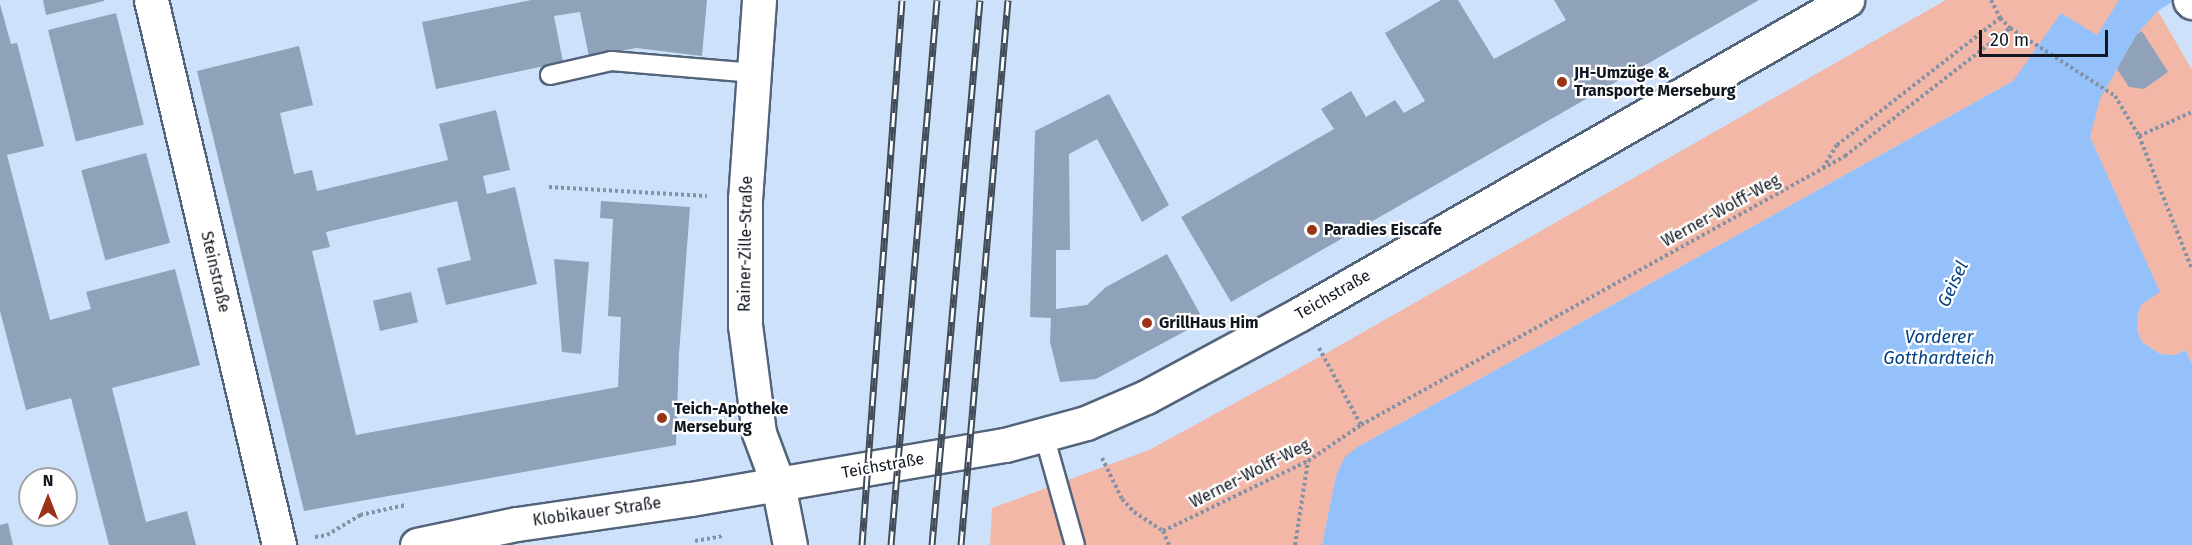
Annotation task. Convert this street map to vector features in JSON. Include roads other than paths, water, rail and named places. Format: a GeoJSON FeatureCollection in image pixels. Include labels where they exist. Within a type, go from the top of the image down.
{"type":"FeatureCollection","features":[{"type":"Feature","properties":{"kind":"street","name":"Steinstraße"},"geometry":{"type":"LineString","coordinates":[[151,0],[279,545]]}},
{"type":"Feature","properties":{"kind":"street","name":"Rainer-Zille-Straße"},"geometry":{"type":"LineString","coordinates":[[759,0],[745,198],[745,325],[759,432],[778,484],[790,545]]}},
{"type":"Feature","properties":{"kind":"street","name":"Teichstraße"},"geometry":{"type":"LineString","coordinates":[[778,484],[1005,445],[1086,423],[1146,398],[1300,314],[1847,0]]}},
{"type":"Feature","properties":{"kind":"street","name":"Klobikauer Straße"},"geometry":{"type":"LineString","coordinates":[[417,545],[517,524],[778,484]]}},
{"type":"Feature","properties":{"kind":"lane"},"geometry":{"type":"LineString","coordinates":[[550,75],[611,61],[754,73]]}},
{"type":"Feature","properties":{"kind":"lane"},"geometry":{"type":"LineString","coordinates":[[1044,435],[1075,545]]}},
{"type":"Feature","properties":{"kind":"water","name":"Vorderer Gotthardteich"},"geometry":{"type":"Polygon","coordinates":[[[2119,0],[2175,0],[2158,11],[2137,34],[2100,99],[2090,137],[2160,292],[2141,305],[2137,317],[2137,330],[2142,342],[2160,354],[2175,355],[2186,350],[2192,365],[2192,545],[1322,545],[1336,476],[1344,458],[1356,448],[2013,81],[2061,13],[2097,35],[2119,0]]]}},
{"type":"Feature","properties":{"kind":"railway"},"geometry":{"type":"LineString","coordinates":[[862,545],[902,0]]}},
{"type":"Feature","properties":{"kind":"railway"},"geometry":{"type":"LineString","coordinates":[[891,545],[937,0]]}},
{"type":"Feature","properties":{"kind":"railway"},"geometry":{"type":"LineString","coordinates":[[932,545],[980,0]]}},
{"type":"Feature","properties":{"kind":"railway"},"geometry":{"type":"LineString","coordinates":[[961,545],[1008,0]]}},
{"type":"Feature","properties":{"kind":"place","name":"JH-Umzüge & Transporte Merseburg"},"geometry":{"type":"Point","coordinates":[1562,82]}},
{"type":"Feature","properties":{"kind":"place","name":"Paradies Eiscafe"},"geometry":{"type":"Point","coordinates":[1312,230]}},
{"type":"Feature","properties":{"kind":"place","name":"GrillHaus Him"},"geometry":{"type":"Point","coordinates":[1147,323]}},
{"type":"Feature","properties":{"kind":"place","name":"Teich-Apotheke Merseburg"},"geometry":{"type":"Point","coordinates":[662,418]}},
{"type":"Feature","properties":{"kind":"water label","name":"Geisel"},"geometry":{"type":"Point","coordinates":[1953,284]}}]}
